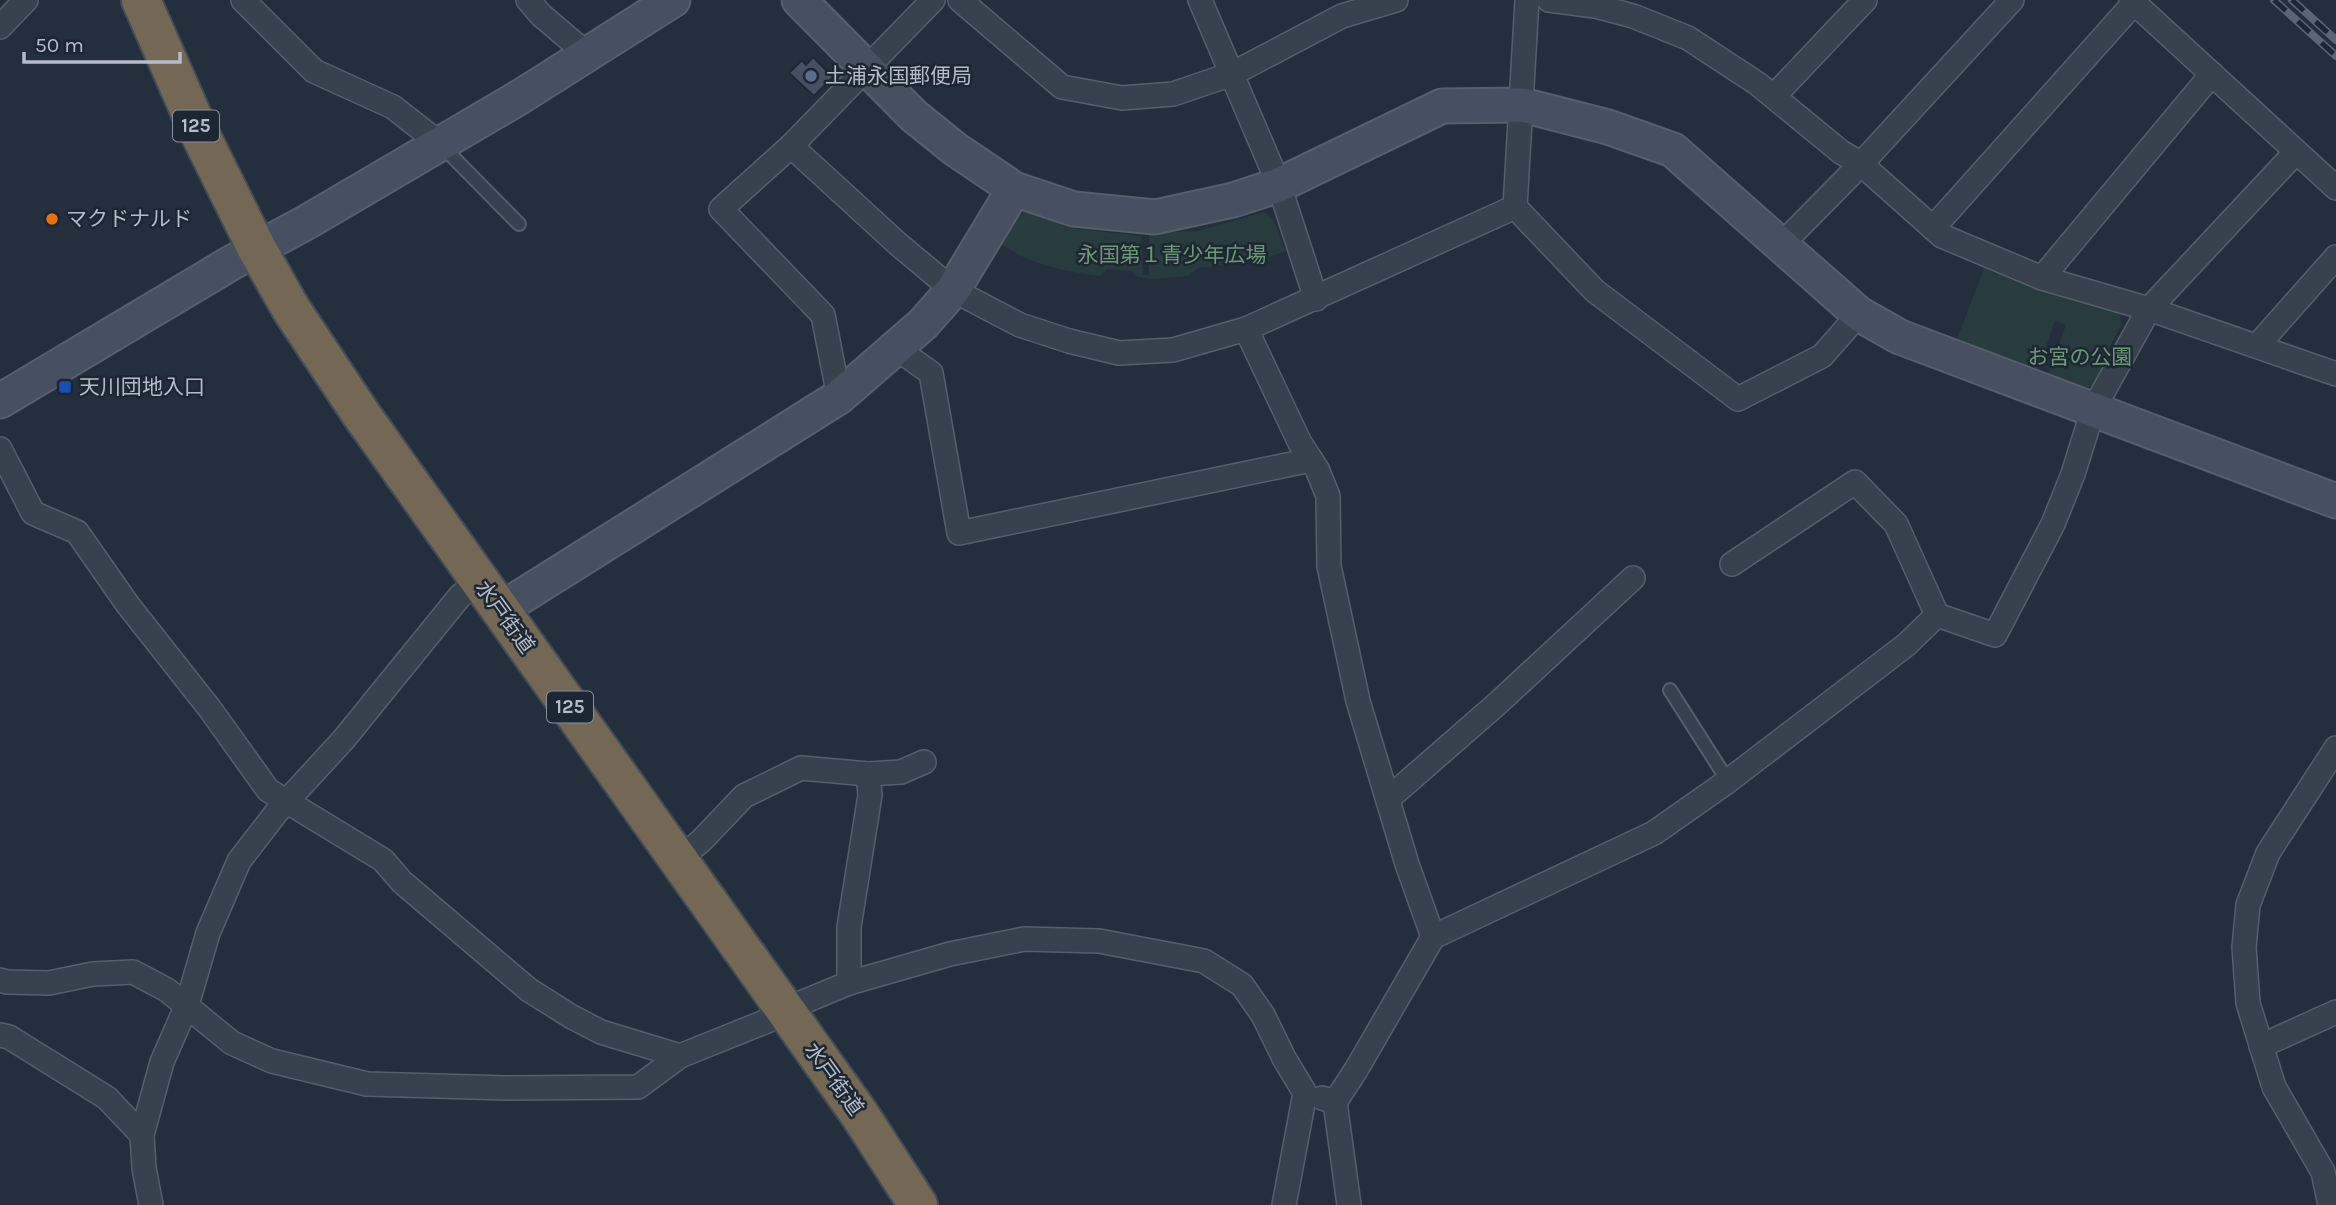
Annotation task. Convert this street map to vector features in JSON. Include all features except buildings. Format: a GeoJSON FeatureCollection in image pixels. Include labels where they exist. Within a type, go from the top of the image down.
{"type":"FeatureCollection","features":[{"type":"Feature","properties":{"kind":"highway","name":"水戸街道"},"geometry":{"type":"LineString","coordinates":[[141,0],[200,134],[257,249],[291,309],[354,404],[860,1115],[918,1205]]}},
{"type":"Feature","properties":{"kind":"street"},"geometry":{"type":"LineString","coordinates":[[0,27],[26,0]]}},
{"type":"Feature","properties":{"kind":"street"},"geometry":{"type":"LineString","coordinates":[[243,0],[314,71],[393,107],[439,143]]}},
{"type":"Feature","properties":{"kind":"street"},"geometry":{"type":"LineString","coordinates":[[528,0],[541,15],[587,55]]}},
{"type":"Feature","properties":{"kind":"street"},"geometry":{"type":"LineString","coordinates":[[0,401],[520,97],[673,0]]}},
{"type":"Feature","properties":{"kind":"street"},"geometry":{"type":"LineString","coordinates":[[799,0],[914,116],[955,149],[1014,189],[1074,209],[1155,217],[1233,200],[1279,185],[1443,106],[1522,105],[1608,127],[1673,150],[1859,314],[1900,337],[2336,501]]}},
{"type":"Feature","properties":{"kind":"street"},"geometry":{"type":"LineString","coordinates":[[839,397],[823,315],[721,209],[791,146],[933,0]]}},
{"type":"Feature","properties":{"kind":"street"},"geometry":{"type":"LineString","coordinates":[[960,0],[1062,87],[1122,98],[1173,94],[1232,74],[1342,16],[1396,0]]}},
{"type":"Feature","properties":{"kind":"street"},"geometry":{"type":"LineString","coordinates":[[1200,0],[1279,185],[1316,299]]}},
{"type":"Feature","properties":{"kind":"street"},"geometry":{"type":"LineString","coordinates":[[1515,206],[1527,0]]}},
{"type":"Feature","properties":{"kind":"street"},"geometry":{"type":"LineString","coordinates":[[1549,0],[1595,6],[1633,16],[1688,38],[1773,96],[1842,152],[1861,164],[1942,236],[2042,278],[2149,309],[2336,374]]}},
{"type":"Feature","properties":{"kind":"street"},"geometry":{"type":"LineString","coordinates":[[1773,96],[1865,0]]}},
{"type":"Feature","properties":{"kind":"street"},"geometry":{"type":"LineString","coordinates":[[1780,246],[1861,164],[2012,0]]}},
{"type":"Feature","properties":{"kind":"street"},"geometry":{"type":"LineString","coordinates":[[1933,228],[2132,2],[2336,188]]}},
{"type":"Feature","properties":{"kind":"street"},"geometry":{"type":"LineString","coordinates":[[2042,278],[2212,74]]}},
{"type":"Feature","properties":{"kind":"street"},"geometry":{"type":"LineString","coordinates":[[791,146],[898,244],[953,290],[1020,326],[1119,354],[1173,350],[1246,329],[1515,206]]}},
{"type":"Feature","properties":{"kind":"street"},"geometry":{"type":"LineString","coordinates":[[1732,564],[1856,482],[1896,524],[1937,615],[1995,635],[2053,524],[2073,474],[2093,410],[2149,309],[2297,152]]}},
{"type":"Feature","properties":{"kind":"street"},"geometry":{"type":"LineString","coordinates":[[151,1205],[144,1168],[142,1135],[162,1062],[187,1005],[208,933],[239,861],[286,802],[344,739],[460,596],[490,595],[839,397],[923,324],[953,290],[1014,189]]}},
{"type":"Feature","properties":{"kind":"street"},"geometry":{"type":"LineString","coordinates":[[1515,206],[1595,291],[1738,399],[1822,356],[1859,314]]}},
{"type":"Feature","properties":{"kind":"street"},"geometry":{"type":"LineString","coordinates":[[2257,346],[2336,257]]}},
{"type":"Feature","properties":{"kind":"street"},"geometry":{"type":"LineString","coordinates":[[1246,329],[1328,496],[1329,566],[1357,702],[1433,937]]}},
{"type":"Feature","properties":{"kind":"street"},"geometry":{"type":"LineString","coordinates":[[896,348],[931,373],[959,533],[1311,460]]}},
{"type":"Feature","properties":{"kind":"street"},"geometry":{"type":"LineString","coordinates":[[0,449],[33,513],[77,532],[128,605],[210,709],[268,790],[383,860],[402,882],[529,990],[601,1032],[680,1056]]}},
{"type":"Feature","properties":{"kind":"street"},"geometry":{"type":"LineString","coordinates":[[1388,799],[1498,703],[1633,578]]}},
{"type":"Feature","properties":{"kind":"street"},"geometry":{"type":"LineString","coordinates":[[1349,1205],[1335,1102],[1433,937],[1654,833],[1728,781],[1906,645],[1937,615]]}},
{"type":"Feature","properties":{"kind":"street"},"geometry":{"type":"LineString","coordinates":[[2330,1205],[2323,1172],[2274,1087],[2248,1003],[2244,947],[2248,905],[2260,869],[2336,748]]}},
{"type":"Feature","properties":{"kind":"street"},"geometry":{"type":"LineString","coordinates":[[678,860],[701,841],[744,796],[801,768],[868,774],[901,772],[924,762]]}},
{"type":"Feature","properties":{"kind":"street"},"geometry":{"type":"LineString","coordinates":[[849,983],[849,927],[870,795],[868,774]]}},
{"type":"Feature","properties":{"kind":"street"},"geometry":{"type":"LineString","coordinates":[[2,988],[49,983],[93,974],[133,972],[167,990],[232,1043],[272,1061],[367,1084],[507,1088],[638,1087],[680,1056],[849,983],[950,954],[1024,939],[1099,941],[1205,961],[1242,985],[1263,1015],[1305,1093],[1284,1205]]}},
{"type":"Feature","properties":{"kind":"street"},"geometry":{"type":"LineString","coordinates":[[2261,1046],[2336,1012]]}},
{"type":"Feature","properties":{"kind":"street"},"geometry":{"type":"LineString","coordinates":[[0,1035],[9,1037],[107,1098],[142,1135]]}},
{"type":"Feature","properties":{"kind":"street"},"geometry":{"type":"LineString","coordinates":[[1305,1093],[1335,1102]]}},
{"type":"Feature","properties":{"kind":"lane"},"geometry":{"type":"LineString","coordinates":[[439,143],[519,225]]}},
{"type":"Feature","properties":{"kind":"lane"},"geometry":{"type":"LineString","coordinates":[[1670,690],[1728,781]]}},
{"type":"Feature","properties":{"kind":"green space","name":"永国第１青少年広場"},"geometry":{"type":"Polygon","coordinates":[[[1025,212],[1078,229],[1141,236],[1143,275],[1149,275],[1149,233],[1198,231],[1264,212],[1273,219],[1285,251],[1259,261],[1198,268],[1188,276],[1151,279],[1139,277],[1131,271],[1107,269],[1101,276],[1091,275],[1039,263],[999,244],[1013,219],[1025,212]]]}},
{"type":"Feature","properties":{"kind":"green space","name":"お宮の公園"},"geometry":{"type":"Polygon","coordinates":[[[1985,266],[2118,311],[2122,324],[2112,342],[2098,383],[2085,389],[2048,376],[2066,325],[2055,321],[2037,372],[1955,344],[1985,266]]]}},
{"type":"Feature","properties":{"kind":"railway"},"geometry":{"type":"LineString","coordinates":[[2274,0],[2336,56]]}},
{"type":"Feature","properties":{"kind":"railway"},"geometry":{"type":"LineString","coordinates":[[2292,0],[2336,40]]}},
{"type":"Feature","properties":{"kind":"place","name":"土浦永国郵便局"},"geometry":{"type":"Point","coordinates":[811,76]}},
{"type":"Feature","properties":{"kind":"place","name":"マクドナルド"},"geometry":{"type":"Point","coordinates":[52,219]}},
{"type":"Feature","properties":{"kind":"place","name":"天川団地入口"},"geometry":{"type":"Point","coordinates":[65,387]}}]}
